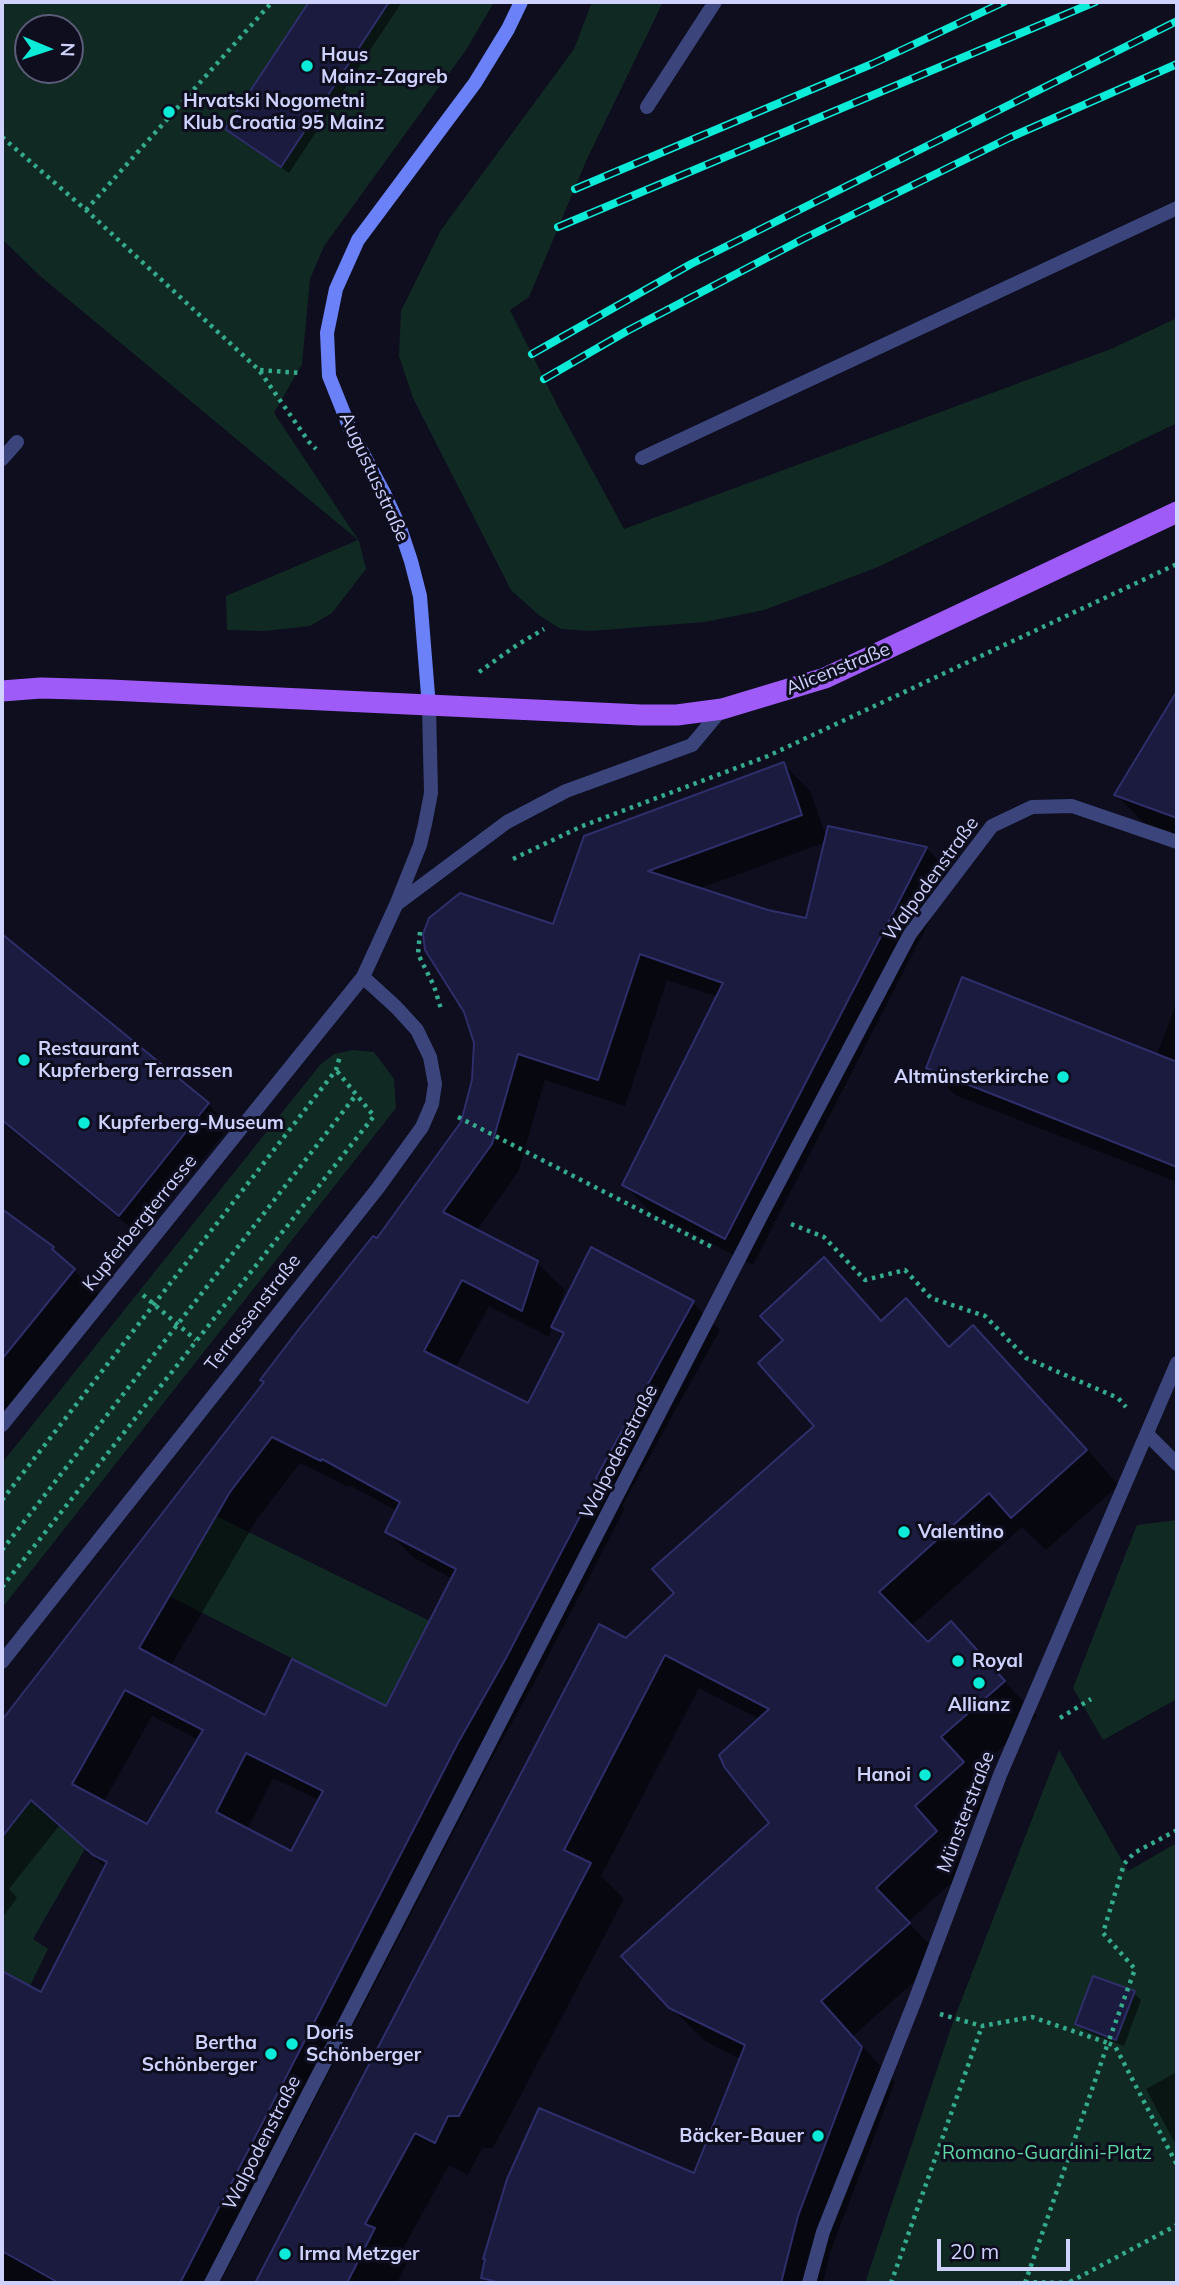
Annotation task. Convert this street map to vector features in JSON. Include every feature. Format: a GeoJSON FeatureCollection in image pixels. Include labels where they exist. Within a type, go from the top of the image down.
{"type":"FeatureCollection","features":[{"type":"Feature","properties":{"kind":"main road","name":"Augustusstraße"},"geometry":{"type":"LineString","coordinates":[[429,707],[420,596],[411,561],[400,528],[351,431],[329,376],[327,333],[336,289],[358,240],[475,83],[521,2]]}},
{"type":"Feature","properties":{"kind":"main road","name":"Alicenstraße"},"geometry":{"type":"LineString","coordinates":[[429,707],[641,715],[677,715],[722,709],[825,678],[1177,512]]}},
{"type":"Feature","properties":{"kind":"main road"},"geometry":{"type":"LineString","coordinates":[[2,691],[41,688],[110,690],[429,707]]}},
{"type":"Feature","properties":{"kind":"street"},"geometry":{"type":"LineString","coordinates":[[647,107],[715,2]]}},
{"type":"Feature","properties":{"kind":"street"},"geometry":{"type":"LineString","coordinates":[[642,458],[1177,208]]}},
{"type":"Feature","properties":{"kind":"street"},"geometry":{"type":"LineString","coordinates":[[2,459],[17,442]]}},
{"type":"Feature","properties":{"kind":"street","name":"Kupferbergterrasse"},"geometry":{"type":"LineString","coordinates":[[2,1425],[363,977],[420,845],[431,793],[429,707]]}},
{"type":"Feature","properties":{"kind":"street","name":"Kupferbergterrasse"},"geometry":{"type":"LineString","coordinates":[[396,905],[507,821],[566,791],[691,745],[722,709]]}},
{"type":"Feature","properties":{"kind":"street","name":"Walpodenstraße"},"geometry":{"type":"LineString","coordinates":[[211,2283],[763,1212],[910,934],[992,826],[1032,807],[1072,806],[1177,842]]}},
{"type":"Feature","properties":{"kind":"street","name":"Terrassenstraße"},"geometry":{"type":"LineString","coordinates":[[2,1662],[422,1128],[432,1104],[435,1084],[430,1057],[417,1030],[363,977]]}},
{"type":"Feature","properties":{"kind":"street","name":"Münsterstraße"},"geometry":{"type":"LineString","coordinates":[[808,2283],[822,2232],[914,2003],[1000,1775],[1177,1363]]}},
{"type":"Feature","properties":{"kind":"street"},"geometry":{"type":"LineString","coordinates":[[1148,1434],[1177,1464]]}},
{"type":"Feature","properties":{"kind":"path"},"geometry":{"type":"LineString","coordinates":[[86,210],[272,2]]}},
{"type":"Feature","properties":{"kind":"path"},"geometry":{"type":"LineString","coordinates":[[2,137],[86,210],[259,370],[316,449]]}},
{"type":"Feature","properties":{"kind":"path"},"geometry":{"type":"LineString","coordinates":[[259,370],[329,376]]}},
{"type":"Feature","properties":{"kind":"path"},"geometry":{"type":"LineString","coordinates":[[507,862],[580,827],[768,756],[1177,564]]}},
{"type":"Feature","properties":{"kind":"path"},"geometry":{"type":"LineString","coordinates":[[517,645],[544,629]]}},
{"type":"Feature","properties":{"kind":"path"},"geometry":{"type":"LineString","coordinates":[[423,923],[418,954],[434,986],[442,1011]]}},
{"type":"Feature","properties":{"kind":"path"},"geometry":{"type":"LineString","coordinates":[[418,954],[425,950]]}},
{"type":"Feature","properties":{"kind":"path"},"geometry":{"type":"LineString","coordinates":[[2,1500],[336,1070],[374,1116],[2,1587]]}},
{"type":"Feature","properties":{"kind":"path"},"geometry":{"type":"LineString","coordinates":[[2,1550],[356,1095]]}},
{"type":"Feature","properties":{"kind":"path"},"geometry":{"type":"LineString","coordinates":[[455,1115],[739,1261]]}},
{"type":"Feature","properties":{"kind":"path"},"geometry":{"type":"LineString","coordinates":[[763,1212],[824,1237],[865,1280],[905,1270],[932,1298],[985,1316],[1026,1358],[1118,1398]]}},
{"type":"Feature","properties":{"kind":"path"},"geometry":{"type":"LineString","coordinates":[[121,1277],[196,1340]]}},
{"type":"Feature","properties":{"kind":"path"},"geometry":{"type":"LineString","coordinates":[[1060,1718],[1091,1699]]}},
{"type":"Feature","properties":{"kind":"path"},"geometry":{"type":"LineString","coordinates":[[1177,1830],[1134,1853],[1124,1864],[1103,1933],[1135,1969],[1025,2282],[1071,2283],[1177,2225]]}},
{"type":"Feature","properties":{"kind":"path"},"geometry":{"type":"LineString","coordinates":[[914,2003],[954,2019],[982,2026],[1032,2017],[1115,2046],[1177,2165]]}},
{"type":"Feature","properties":{"kind":"path"},"geometry":{"type":"LineString","coordinates":[[891,2283],[982,2026]]}},
{"type":"Feature","properties":{"kind":"green space"},"geometry":{"type":"Polygon","coordinates":[[[2,2],[494,2],[466,50],[324,246],[310,279],[302,364],[274,413],[359,541],[366,569],[332,613],[310,626],[265,631],[227,630],[226,596],[358,540],[40,276],[2,239],[2,2]]]}},
{"type":"Feature","properties":{"kind":"green space"},"geometry":{"type":"Polygon","coordinates":[[[592,2],[663,2],[587,159],[529,297],[510,310],[559,409],[624,529],[1111,349],[1177,318],[1177,423],[878,567],[764,610],[705,622],[590,631],[561,629],[540,616],[511,590],[413,398],[399,356],[401,311],[441,230],[574,49],[592,2]]]}},
{"type":"Feature","properties":{"kind":"green space"},"geometry":{"type":"Polygon","coordinates":[[[353,1050],[374,1052],[394,1079],[396,1108],[2,1608],[2,1463],[320,1065],[334,1054],[353,1050]]]}},
{"type":"Feature","properties":{"kind":"green space"},"geometry":{"type":"Polygon","coordinates":[[[216,1516],[430,1621],[386,1706],[169,1596],[216,1516]]]}},
{"type":"Feature","properties":{"kind":"green space"},"geometry":{"type":"Polygon","coordinates":[[[1177,1520],[1177,1699],[1103,1740],[1073,1688],[1137,1525],[1177,1520]]]}},
{"type":"Feature","properties":{"kind":"green space","name":"Romano-Guardini-Platz"},"geometry":{"type":"Polygon","coordinates":[[[1059,1750],[1128,1871],[1175,1844],[1177,1849],[1177,2283],[865,2283],[954,2019],[1059,1750]]]}},
{"type":"Feature","properties":{"kind":"green space"},"geometry":{"type":"Polygon","coordinates":[[[31,1800],[60,1826],[89,1842],[33,1939],[48,1949],[30,1986],[2,1971],[2,1837],[31,1800]]]}},
{"type":"Feature","properties":{"kind":"building","name":"Haus Mainz-Zagreb"},"geometry":{"type":"Polygon","coordinates":[[[309,2],[389,2],[281,167],[225,129],[309,2]]]}},
{"type":"Feature","properties":{"kind":"building"},"geometry":{"type":"Polygon","coordinates":[[[1177,691],[1177,818],[1114,795],[1177,691]]]}},
{"type":"Feature","properties":{"kind":"building"},"geometry":{"type":"Polygon","coordinates":[[[784,762],[802,815],[648,871],[768,910],[806,918],[828,826],[927,847],[725,1239],[622,1185],[723,983],[640,954],[598,1080],[518,1054],[492,1144],[443,1212],[538,1261],[522,1311],[462,1280],[424,1351],[528,1403],[564,1333],[551,1327],[591,1247],[694,1301],[596,1478],[599,1480],[506,1658],[458,1743],[180,2283],[59,2283],[2,2251],[2,1971],[41,1992],[107,1862],[93,1855],[31,1800],[2,1837],[2,1720],[264,1382],[260,1380],[299,1329],[373,1236],[377,1238],[461,1122],[472,1080],[474,1043],[464,1012],[425,950],[423,934],[429,918],[460,893],[553,924],[584,836],[784,762]],[[272,1437],[230,1492],[139,1648],[265,1715],[292,1659],[386,1706],[456,1569],[385,1532],[400,1502],[322,1459],[321,1461],[272,1437]],[[125,1690],[72,1784],[147,1824],[203,1730],[125,1690]],[[246,1753],[216,1812],[291,1851],[323,1791],[246,1753]]]}},
{"type":"Feature","properties":{"kind":"building"},"geometry":{"type":"Polygon","coordinates":[[[2,934],[209,1103],[119,1216],[2,1120],[2,934]]]}},
{"type":"Feature","properties":{"kind":"building","name":"Altmünsterkirche"},"geometry":{"type":"Polygon","coordinates":[[[962,977],[1177,1062],[1177,1167],[926,1068],[962,977]]]}},
{"type":"Feature","properties":{"kind":"building"},"geometry":{"type":"Polygon","coordinates":[[[2,1209],[54,1247],[52,1249],[75,1269],[2,1359],[2,1209]]]}},
{"type":"Feature","properties":{"kind":"building"},"geometry":{"type":"Polygon","coordinates":[[[824,1257],[881,1321],[906,1298],[949,1347],[973,1325],[1087,1450],[1011,1518],[989,1493],[879,1592],[928,1642],[951,1621],[1005,1681],[941,1737],[964,1762],[915,1806],[937,1831],[876,1888],[910,1923],[821,2001],[862,2047],[798,2216],[781,2283],[501,2283],[481,2278],[483,2259],[507,2179],[539,2108],[694,2173],[745,2045],[669,2008],[621,1956],[769,1823],[725,1768],[719,1755],[769,1709],[665,1655],[564,1850],[591,1863],[459,2116],[448,2116],[435,2143],[415,2133],[365,2224],[375,2228],[347,2283],[255,2283],[599,1624],[626,1638],[674,1593],[652,1569],[814,1426],[758,1363],[783,1340],[760,1316],[824,1257]]]}},
{"type":"Feature","properties":{"kind":"building"},"geometry":{"type":"Polygon","coordinates":[[[1093,1976],[1135,1991],[1116,2040],[1075,2024],[1093,1976]]]}},
{"type":"Feature","properties":{"kind":"railway"},"geometry":{"type":"LineString","coordinates":[[575,189],[872,64],[1004,2]]}},
{"type":"Feature","properties":{"kind":"railway"},"geometry":{"type":"LineString","coordinates":[[558,227],[1095,2]]}},
{"type":"Feature","properties":{"kind":"railway"},"geometry":{"type":"LineString","coordinates":[[532,354],[691,264],[1177,21]]}},
{"type":"Feature","properties":{"kind":"railway"},"geometry":{"type":"LineString","coordinates":[[544,379],[627,331],[803,239],[1011,137],[1177,64]]}},
{"type":"Feature","properties":{"kind":"place","name":"Haus Mainz-Zagreb"},"geometry":{"type":"Point","coordinates":[307,66]}},
{"type":"Feature","properties":{"kind":"place","name":"Hrvatski Nogometni Klub Croatia 95 Mainz"},"geometry":{"type":"Point","coordinates":[169,112]}},
{"type":"Feature","properties":{"kind":"place","name":"Restaurant Kupferberg Terrassen"},"geometry":{"type":"Point","coordinates":[24,1060]}},
{"type":"Feature","properties":{"kind":"place","name":"Altmünsterkirche"},"geometry":{"type":"Point","coordinates":[1063,1077]}},
{"type":"Feature","properties":{"kind":"place","name":"Kupferberg-Museum"},"geometry":{"type":"Point","coordinates":[84,1123]}},
{"type":"Feature","properties":{"kind":"place","name":"Valentino"},"geometry":{"type":"Point","coordinates":[904,1532]}},
{"type":"Feature","properties":{"kind":"place","name":"Royal"},"geometry":{"type":"Point","coordinates":[958,1661]}},
{"type":"Feature","properties":{"kind":"place","name":"Allianz"},"geometry":{"type":"Point","coordinates":[979,1683]}},
{"type":"Feature","properties":{"kind":"place","name":"Hanoi"},"geometry":{"type":"Point","coordinates":[925,1775]}},
{"type":"Feature","properties":{"kind":"place","name":"Doris Schönberger"},"geometry":{"type":"Point","coordinates":[292,2044]}},
{"type":"Feature","properties":{"kind":"place","name":"Bertha Schönberger"},"geometry":{"type":"Point","coordinates":[271,2054]}},
{"type":"Feature","properties":{"kind":"place","name":"Bäcker-Bauer"},"geometry":{"type":"Point","coordinates":[818,2136]}},
{"type":"Feature","properties":{"kind":"place","name":"Irma Metzger"},"geometry":{"type":"Point","coordinates":[285,2254]}}]}
